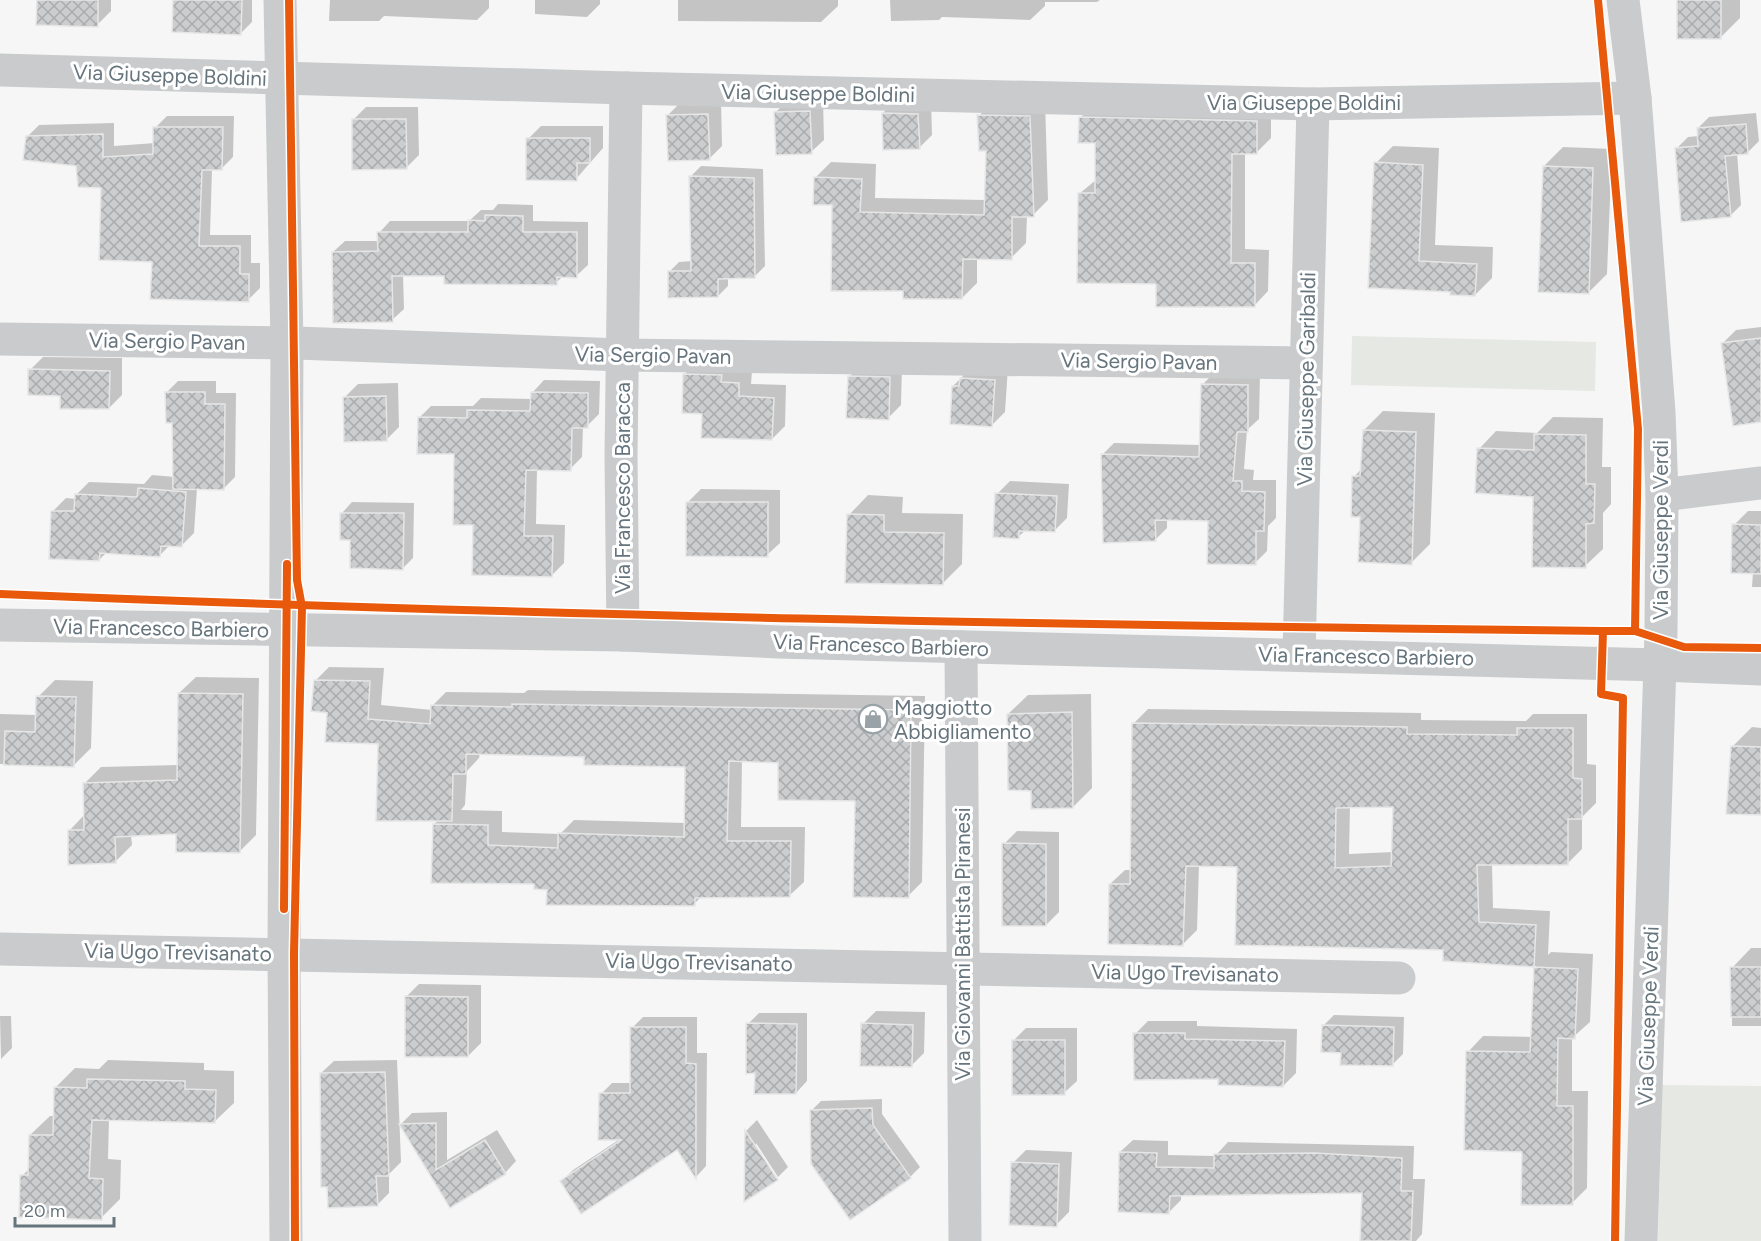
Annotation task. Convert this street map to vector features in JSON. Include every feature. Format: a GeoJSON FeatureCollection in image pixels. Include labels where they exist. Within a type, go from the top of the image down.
{"type":"FeatureCollection","features":[{"type":"Feature","properties":{"kind":"street"},"geometry":{"type":"LineString","coordinates":[[280,0],[287,343],[284,953],[286,1241]]}},
{"type":"Feature","properties":{"kind":"street","name":"Via Giuseppe Verdi"},"geometry":{"type":"LineString","coordinates":[[1623,0],[1635,98],[1659,412],[1662,495],[1660,665],[1641,1241]]}},
{"type":"Feature","properties":{"kind":"street","name":"Via Giuseppe Boldini"},"geometry":{"type":"LineString","coordinates":[[0,70],[1313,104],[1635,98]]}},
{"type":"Feature","properties":{"kind":"street","name":"Via Francesco Baracca"},"geometry":{"type":"LineString","coordinates":[[624,635],[622,355],[626,88]]}},
{"type":"Feature","properties":{"kind":"street","name":"Via Giuseppe Garibaldi"},"geometry":{"type":"LineString","coordinates":[[1299,654],[1313,104]]}},
{"type":"Feature","properties":{"kind":"street","name":"Via Sergio Pavan"},"geometry":{"type":"LineString","coordinates":[[0,339],[287,343],[622,355],[1306,363]]}},
{"type":"Feature","properties":{"kind":"street"},"geometry":{"type":"LineString","coordinates":[[1662,495],[1761,483]]}},
{"type":"Feature","properties":{"kind":"street","name":"Via Francesco Barbiero"},"geometry":{"type":"LineString","coordinates":[[0,625],[624,635],[960,647],[1299,654],[1761,669]]}},
{"type":"Feature","properties":{"kind":"street","name":"Via Giovanni Battista Piranesi"},"geometry":{"type":"LineString","coordinates":[[960,647],[961,968],[966,1241]]}},
{"type":"Feature","properties":{"kind":"street","name":"Via Ugo Trevisanato"},"geometry":{"type":"LineString","coordinates":[[0,949],[284,953],[1399,978]]}},
{"type":"Feature","properties":{"kind":"shaded area"},"geometry":{"type":"Polygon","coordinates":[[[1352,336],[1596,342],[1595,391],[1351,385],[1352,336]]]}},
{"type":"Feature","properties":{"kind":"shaded area"},"geometry":{"type":"Polygon","coordinates":[[[1662,1085],[1761,1086],[1761,1241],[1658,1241],[1662,1085]]]}},
{"type":"Feature","properties":{"kind":"building"},"geometry":{"type":"Polygon","coordinates":[[[37,0],[98,0],[98,27],[36,25],[37,0]]]}},
{"type":"Feature","properties":{"kind":"building"},"geometry":{"type":"Polygon","coordinates":[[[173,0],[242,0],[241,35],[172,32],[173,0]]]}},
{"type":"Feature","properties":{"kind":"building"},"geometry":{"type":"Polygon","coordinates":[[[1677,0],[1721,0],[1721,39],[1677,39],[1677,0]]]}},
{"type":"Feature","properties":{"kind":"building"},"geometry":{"type":"Polygon","coordinates":[[[810,111],[812,154],[776,155],[774,112],[810,111]]]}},
{"type":"Feature","properties":{"kind":"building"},"geometry":{"type":"Polygon","coordinates":[[[882,113],[918,114],[920,149],[883,150],[882,113]]]}},
{"type":"Feature","properties":{"kind":"building"},"geometry":{"type":"Polygon","coordinates":[[[708,114],[710,160],[668,161],[666,115],[708,114]]]}},
{"type":"Feature","properties":{"kind":"building"},"geometry":{"type":"Polygon","coordinates":[[[977,115],[1030,116],[1034,217],[1012,217],[1012,260],[963,259],[962,299],[903,299],[903,291],[831,291],[832,205],[813,205],[814,177],[862,179],[860,212],[984,215],[986,151],[979,151],[977,115]]]}},
{"type":"Feature","properties":{"kind":"building"},"geometry":{"type":"Polygon","coordinates":[[[1079,117],[1257,121],[1257,154],[1232,154],[1231,263],[1255,263],[1255,307],[1156,307],[1156,284],[1077,283],[1078,193],[1095,193],[1095,143],[1078,143],[1079,117]]]}},
{"type":"Feature","properties":{"kind":"building"},"geometry":{"type":"Polygon","coordinates":[[[352,119],[406,119],[407,169],[352,170],[352,119]]]}},
{"type":"Feature","properties":{"kind":"building"},"geometry":{"type":"Polygon","coordinates":[[[1746,124],[1748,154],[1725,156],[1731,217],[1681,222],[1675,148],[1698,146],[1697,128],[1746,124]]]}},
{"type":"Feature","properties":{"kind":"building"},"geometry":{"type":"Polygon","coordinates":[[[153,127],[223,127],[222,170],[202,170],[199,246],[240,246],[240,274],[249,274],[249,302],[150,299],[152,262],[99,260],[101,188],[78,187],[76,166],[23,160],[26,136],[103,134],[103,157],[153,154],[153,127]]]}},
{"type":"Feature","properties":{"kind":"building"},"geometry":{"type":"Polygon","coordinates":[[[526,138],[590,138],[590,163],[577,163],[577,181],[526,180],[526,138]]]}},
{"type":"Feature","properties":{"kind":"building"},"geometry":{"type":"Polygon","coordinates":[[[1374,162],[1423,165],[1419,261],[1477,264],[1475,296],[1450,295],[1450,292],[1368,288],[1374,162]]]}},
{"type":"Feature","properties":{"kind":"building"},"geometry":{"type":"Polygon","coordinates":[[[1543,166],[1593,168],[1589,294],[1538,292],[1543,166]]]}},
{"type":"Feature","properties":{"kind":"building"},"geometry":{"type":"Polygon","coordinates":[[[689,176],[754,178],[755,278],[718,279],[718,297],[668,298],[668,271],[691,271],[689,176]]]}},
{"type":"Feature","properties":{"kind":"building"},"geometry":{"type":"Polygon","coordinates":[[[485,215],[523,216],[523,232],[577,232],[577,278],[557,277],[557,285],[444,284],[444,276],[392,276],[393,322],[333,323],[332,252],[378,251],[377,232],[468,232],[468,220],[485,221],[485,215]]]}},
{"type":"Feature","properties":{"kind":"building"},"geometry":{"type":"Polygon","coordinates":[[[1761,338],[1761,422],[1733,426],[1721,343],[1761,338]]]}},
{"type":"Feature","properties":{"kind":"building"},"geometry":{"type":"Polygon","coordinates":[[[28,369],[110,371],[109,409],[60,409],[60,396],[28,395],[28,369]]]}},
{"type":"Feature","properties":{"kind":"building"},"geometry":{"type":"Polygon","coordinates":[[[683,374],[722,375],[721,382],[739,383],[739,396],[774,398],[772,440],[701,438],[702,414],[682,413],[683,374]]]}},
{"type":"Feature","properties":{"kind":"building"},"geometry":{"type":"Polygon","coordinates":[[[848,376],[890,377],[889,420],[846,418],[848,376]]]}},
{"type":"Feature","properties":{"kind":"building"},"geometry":{"type":"Polygon","coordinates":[[[960,378],[995,380],[992,427],[950,424],[952,386],[959,386],[960,378]]]}},
{"type":"Feature","properties":{"kind":"building"},"geometry":{"type":"Polygon","coordinates":[[[1201,384],[1248,385],[1248,432],[1237,432],[1233,481],[1242,481],[1242,491],[1265,492],[1264,531],[1256,531],[1256,565],[1207,564],[1208,521],[1155,520],[1156,541],[1103,543],[1101,454],[1199,457],[1201,384]]]}},
{"type":"Feature","properties":{"kind":"building"},"geometry":{"type":"Polygon","coordinates":[[[165,392],[205,392],[205,404],[225,404],[224,490],[173,489],[172,423],[166,423],[165,392]]]}},
{"type":"Feature","properties":{"kind":"building"},"geometry":{"type":"Polygon","coordinates":[[[531,392],[588,393],[588,428],[572,428],[571,471],[526,470],[524,536],[553,536],[552,577],[472,575],[473,525],[453,525],[454,454],[417,454],[418,417],[467,418],[467,410],[530,411],[531,392]]]}},
{"type":"Feature","properties":{"kind":"building"},"geometry":{"type":"Polygon","coordinates":[[[386,396],[387,441],[344,442],[343,397],[386,396]]]}},
{"type":"Feature","properties":{"kind":"building"},"geometry":{"type":"Polygon","coordinates":[[[1363,430],[1416,432],[1412,565],[1358,562],[1360,517],[1351,517],[1352,476],[1360,476],[1363,430]]]}},
{"type":"Feature","properties":{"kind":"building"},"geometry":{"type":"Polygon","coordinates":[[[1534,434],[1586,435],[1586,484],[1595,484],[1594,523],[1586,524],[1586,568],[1532,567],[1533,497],[1475,493],[1477,448],[1534,450],[1534,434]]]}},
{"type":"Feature","properties":{"kind":"building"},"geometry":{"type":"Polygon","coordinates":[[[138,488],[186,492],[182,547],[161,546],[160,557],[100,553],[99,561],[49,559],[51,511],[74,511],[75,494],[137,497],[138,488]]]}},
{"type":"Feature","properties":{"kind":"building"},"geometry":{"type":"Polygon","coordinates":[[[995,493],[1057,496],[1055,532],[1019,531],[1019,539],[993,537],[995,493]]]}},
{"type":"Feature","properties":{"kind":"building"},"geometry":{"type":"Polygon","coordinates":[[[686,502],[768,502],[768,557],[686,556],[686,502]]]}},
{"type":"Feature","properties":{"kind":"building"},"geometry":{"type":"Polygon","coordinates":[[[340,513],[404,513],[403,570],[350,568],[350,540],[340,540],[340,513]]]}},
{"type":"Feature","properties":{"kind":"building"},"geometry":{"type":"Polygon","coordinates":[[[847,514],[884,515],[884,532],[944,533],[943,585],[845,583],[847,514]]]}},
{"type":"Feature","properties":{"kind":"building"},"geometry":{"type":"Polygon","coordinates":[[[1732,524],[1761,525],[1761,574],[1731,573],[1732,524]]]}},
{"type":"Feature","properties":{"kind":"building"},"geometry":{"type":"Polygon","coordinates":[[[314,680],[370,681],[368,719],[430,724],[431,705],[512,707],[512,704],[911,710],[909,898],[853,897],[855,801],[778,800],[778,763],[729,761],[727,841],[791,841],[790,897],[695,898],[695,906],[546,905],[547,890],[534,889],[534,884],[431,883],[433,824],[488,825],[488,845],[558,848],[558,833],[684,837],[685,767],[584,765],[584,757],[466,754],[466,774],[453,774],[452,821],[376,821],[378,744],[325,742],[327,713],[311,711],[314,680]]]}},
{"type":"Feature","properties":{"kind":"building"},"geometry":{"type":"Polygon","coordinates":[[[178,693],[243,694],[240,853],[176,852],[176,834],[115,837],[116,863],[68,865],[68,830],[84,830],[83,783],[177,780],[178,693]]]}},
{"type":"Feature","properties":{"kind":"building"},"geometry":{"type":"Polygon","coordinates":[[[36,696],[76,697],[74,767],[4,765],[5,731],[35,732],[36,696]]]}},
{"type":"Feature","properties":{"kind":"building"},"geometry":{"type":"Polygon","coordinates":[[[1072,712],[1073,808],[1031,809],[1031,791],[1008,790],[1007,714],[1072,712]]]}},
{"type":"Feature","properties":{"kind":"building"},"geometry":{"type":"Polygon","coordinates":[[[1132,723],[1407,727],[1407,734],[1517,735],[1517,728],[1573,728],[1573,778],[1582,779],[1582,819],[1568,819],[1568,865],[1477,865],[1479,922],[1536,925],[1534,967],[1443,961],[1443,950],[1235,945],[1237,867],[1186,866],[1183,946],[1108,944],[1109,884],[1130,884],[1132,723]],[[1393,807],[1336,808],[1335,868],[1391,866],[1393,807]]]}},
{"type":"Feature","properties":{"kind":"building"},"geometry":{"type":"Polygon","coordinates":[[[1731,746],[1761,747],[1761,815],[1726,814],[1731,746]]]}},
{"type":"Feature","properties":{"kind":"building"},"geometry":{"type":"Polygon","coordinates":[[[1002,843],[1046,844],[1046,926],[1002,926],[1002,843]]]}},
{"type":"Feature","properties":{"kind":"building"},"geometry":{"type":"Polygon","coordinates":[[[1534,967],[1578,969],[1575,1039],[1558,1038],[1557,1106],[1573,1106],[1573,1205],[1521,1205],[1522,1152],[1464,1150],[1466,1051],[1530,1052],[1534,967]]]}},
{"type":"Feature","properties":{"kind":"building"},"geometry":{"type":"Polygon","coordinates":[[[1730,967],[1761,967],[1761,1017],[1731,1017],[1730,967]]]}},
{"type":"Feature","properties":{"kind":"building"},"geometry":{"type":"Polygon","coordinates":[[[405,996],[468,997],[468,1057],[405,1057],[405,996]]]}},
{"type":"Feature","properties":{"kind":"building"},"geometry":{"type":"Polygon","coordinates":[[[746,1023],[797,1024],[796,1094],[754,1094],[755,1073],[746,1074],[746,1023]]]}},
{"type":"Feature","properties":{"kind":"building"},"geometry":{"type":"Polygon","coordinates":[[[861,1023],[913,1025],[912,1067],[860,1066],[861,1023]]]}},
{"type":"Feature","properties":{"kind":"building"},"geometry":{"type":"Polygon","coordinates":[[[1322,1025],[1394,1027],[1393,1066],[1340,1065],[1341,1053],[1321,1052],[1322,1025]]]}},
{"type":"Feature","properties":{"kind":"building"},"geometry":{"type":"Polygon","coordinates":[[[630,1027],[686,1027],[686,1063],[696,1064],[696,1179],[677,1150],[581,1214],[560,1181],[621,1140],[598,1140],[599,1093],[630,1093],[630,1027]]]}},
{"type":"Feature","properties":{"kind":"building"},"geometry":{"type":"Polygon","coordinates":[[[1133,1033],[1185,1033],[1185,1039],[1285,1041],[1283,1087],[1218,1085],[1218,1079],[1134,1080],[1133,1033]]]}},
{"type":"Feature","properties":{"kind":"building"},"geometry":{"type":"Polygon","coordinates":[[[1012,1040],[1065,1040],[1065,1095],[1012,1095],[1012,1040]]]}},
{"type":"Feature","properties":{"kind":"building"},"geometry":{"type":"Polygon","coordinates":[[[385,1072],[389,1176],[376,1176],[378,1206],[328,1208],[327,1187],[321,1187],[320,1073],[385,1072]]]}},
{"type":"Feature","properties":{"kind":"building"},"geometry":{"type":"Polygon","coordinates":[[[87,1079],[185,1081],[185,1089],[216,1090],[215,1123],[92,1120],[89,1178],[103,1179],[102,1220],[19,1217],[20,1175],[28,1175],[29,1135],[53,1135],[54,1087],[87,1088],[87,1079]]]}},
{"type":"Feature","properties":{"kind":"building"},"geometry":{"type":"Polygon","coordinates":[[[872,1108],[873,1125],[911,1178],[850,1220],[811,1164],[810,1110],[872,1108]]]}},
{"type":"Feature","properties":{"kind":"building"},"geometry":{"type":"Polygon","coordinates":[[[436,1123],[436,1170],[485,1140],[506,1174],[450,1208],[399,1124],[436,1123]]]}},
{"type":"Feature","properties":{"kind":"building"},"geometry":{"type":"Polygon","coordinates":[[[745,1130],[778,1180],[744,1202],[745,1130]]]}},
{"type":"Feature","properties":{"kind":"building"},"geometry":{"type":"Polygon","coordinates":[[[1119,1152],[1157,1153],[1156,1167],[1214,1168],[1214,1154],[1315,1153],[1402,1158],[1401,1191],[1413,1191],[1411,1241],[1360,1241],[1362,1193],[1170,1196],[1169,1214],[1118,1212],[1119,1152]]]}},
{"type":"Feature","properties":{"kind":"building"},"geometry":{"type":"Polygon","coordinates":[[[1011,1162],[1059,1164],[1057,1227],[1009,1225],[1011,1162]]]}},
{"type":"Feature","properties":{"kind":"cycle path"},"geometry":{"type":"LineString","coordinates":[[289,0],[297,580],[302,607],[294,953],[295,1241]]}},
{"type":"Feature","properties":{"kind":"cycle path"},"geometry":{"type":"LineString","coordinates":[[1598,0],[1638,429],[1635,631],[1603,631],[1601,694],[1623,698],[1615,1241]]}},
{"type":"Feature","properties":{"kind":"cycle path"},"geometry":{"type":"LineString","coordinates":[[284,909],[287,564]]}},
{"type":"Feature","properties":{"kind":"cycle path"},"geometry":{"type":"LineString","coordinates":[[0,594],[200,602],[802,618],[1603,631]]}},
{"type":"Feature","properties":{"kind":"cycle path"},"geometry":{"type":"LineString","coordinates":[[1635,631],[1684,647],[1761,648]]}},
{"type":"Feature","properties":{"kind":"place","name":"Maggiotto Abbigliamento"},"geometry":{"type":"Point","coordinates":[873,719]}}]}
